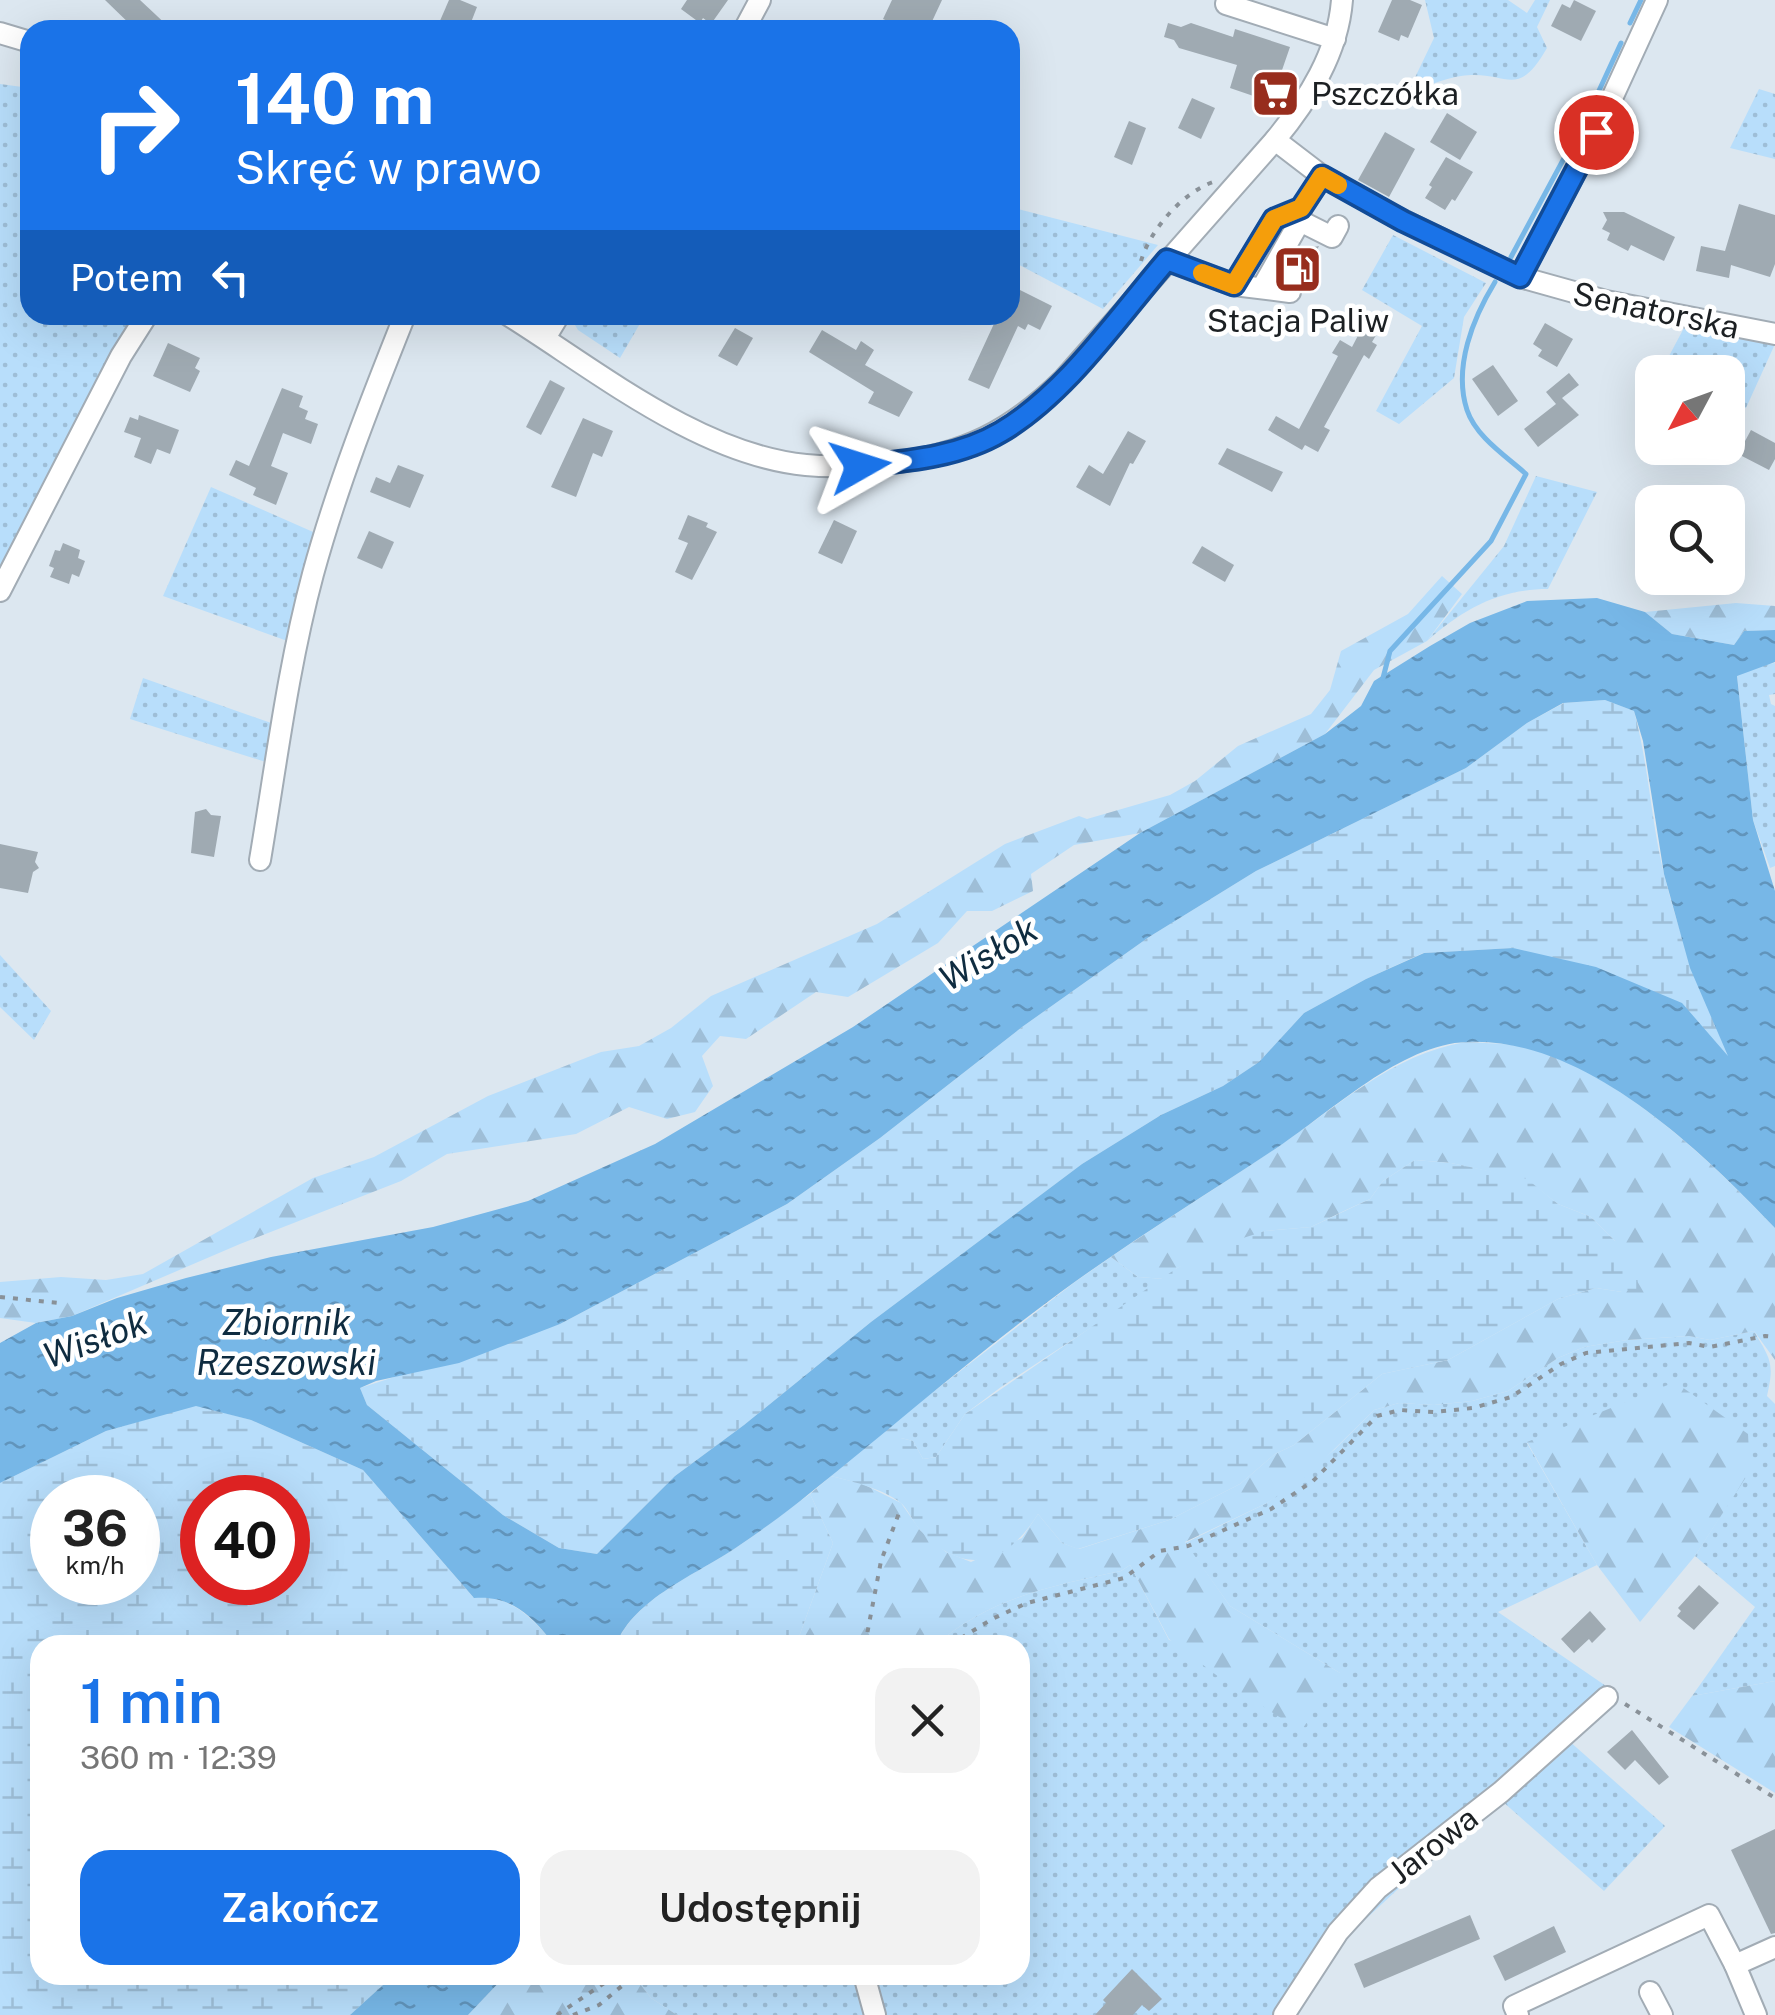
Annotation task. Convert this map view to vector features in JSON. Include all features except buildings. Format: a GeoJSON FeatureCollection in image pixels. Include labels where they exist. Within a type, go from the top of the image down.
{"type":"FeatureCollection","features":[{"type":"Feature","properties":{"kind":"street"},"geometry":{"type":"LineString","coordinates":[[1227,0],[1226,4],[1335,39]]}},
{"type":"Feature","properties":{"kind":"street"},"geometry":{"type":"LineString","coordinates":[[524,325],[651,406],[702,434],[754,455],[806,466],[860,466],[912,461],[960,450],[999,433],[1033,410],[1275,140],[1315,84],[1335,39],[1342,0]]}},
{"type":"Feature","properties":{"kind":"street"},"geometry":{"type":"LineString","coordinates":[[1520,277],[1596,132],[1656,0]]}},
{"type":"Feature","properties":{"kind":"street","name":"Senatorska"},"geometry":{"type":"LineString","coordinates":[[1275,140],[1322,176],[1403,221],[1520,277],[1606,301],[1770,333]]}},
{"type":"Feature","properties":{"kind":"street"},"geometry":{"type":"LineString","coordinates":[[1298,214],[1322,176]]}},
{"type":"Feature","properties":{"kind":"street"},"geometry":{"type":"LineString","coordinates":[[1248,287],[1274,219],[1298,214],[1332,237],[1338,226]]}},
{"type":"Feature","properties":{"kind":"street"},"geometry":{"type":"LineString","coordinates":[[1167,260],[1248,287],[1290,292]]}},
{"type":"Feature","properties":{"kind":"street"},"geometry":{"type":"LineString","coordinates":[[1770,333],[1775,311]]}},
{"type":"Feature","properties":{"kind":"street"},"geometry":{"type":"LineString","coordinates":[[0,591],[140,325]]}},
{"type":"Feature","properties":{"kind":"street"},"geometry":{"type":"LineString","coordinates":[[260,860],[298,640],[314,573],[400,325]]}},
{"type":"Feature","properties":{"kind":"street"},"geometry":{"type":"LineString","coordinates":[[545,338],[552,325]]}},
{"type":"Feature","properties":{"kind":"street","name":"Jarowa"},"geometry":{"type":"LineString","coordinates":[[1284,2015],[1338,1932],[1378,1888],[1501,1792],[1607,1697]]}},
{"type":"Feature","properties":{"kind":"street"},"geometry":{"type":"LineString","coordinates":[[1518,2015],[1514,2006],[1709,1914],[1756,2015]]}},
{"type":"Feature","properties":{"kind":"street"},"geometry":{"type":"LineString","coordinates":[[1735,1965],[1775,1947]]}},
{"type":"Feature","properties":{"kind":"street"},"geometry":{"type":"LineString","coordinates":[[867,1985],[875,2015]]}},
{"type":"Feature","properties":{"kind":"street"},"geometry":{"type":"LineString","coordinates":[[1650,1992],[1662,2015]]}},
{"type":"Feature","properties":{"kind":"path"},"geometry":{"type":"LineString","coordinates":[[1137,274],[1144,249],[1170,214],[1198,188],[1218,180]]}},
{"type":"Feature","properties":{"kind":"path"},"geometry":{"type":"LineString","coordinates":[[0,1297],[59,1303]]}},
{"type":"Feature","properties":{"kind":"path"},"geometry":{"type":"LineString","coordinates":[[966,1635],[1027,1603],[1124,1578],[1160,1551],[1188,1546],[1271,1509],[1312,1481],[1377,1416],[1400,1410],[1473,1408],[1511,1397],[1562,1364],[1586,1354],[1674,1344],[1710,1347],[1775,1337]]}},
{"type":"Feature","properties":{"kind":"path"},"geometry":{"type":"LineString","coordinates":[[866,1635],[881,1561],[900,1512]]}},
{"type":"Feature","properties":{"kind":"path"},"geometry":{"type":"LineString","coordinates":[[1607,1697],[1616,1698],[1775,1798]]}},
{"type":"Feature","properties":{"kind":"path"},"geometry":{"type":"LineString","coordinates":[[557,2015],[601,1985]]}},
{"type":"Feature","properties":{"kind":"path"},"geometry":{"type":"LineString","coordinates":[[573,2015],[598,2006],[623,1985]]}},
{"type":"Feature","properties":{"kind":"green space"},"geometry":{"type":"Polygon","coordinates":[[[1425,0],[1508,0],[1527,13],[1535,0],[1550,0],[1537,27],[1547,48],[1527,74],[1518,79],[1461,76],[1408,92],[1434,38],[1425,0]]]}},
{"type":"Feature","properties":{"kind":"green space"},"geometry":{"type":"Polygon","coordinates":[[[0,84],[20,87],[20,325],[131,325],[0,578],[0,84]]]}},
{"type":"Feature","properties":{"kind":"green space"},"geometry":{"type":"Polygon","coordinates":[[[1759,89],[1775,94],[1775,159],[1730,148],[1759,89]]]}},
{"type":"Feature","properties":{"kind":"green space"},"geometry":{"type":"Polygon","coordinates":[[[1020,210],[1158,245],[1103,309],[1020,265],[1020,210]]]}},
{"type":"Feature","properties":{"kind":"green space"},"geometry":{"type":"Polygon","coordinates":[[[1393,235],[1486,283],[1464,317],[1454,378],[1399,424],[1376,411],[1422,326],[1362,290],[1393,235]]]}},
{"type":"Feature","properties":{"kind":"green space"},"geometry":{"type":"Polygon","coordinates":[[[575,325],[639,325],[620,358],[575,325]]]}},
{"type":"Feature","properties":{"kind":"green space"},"geometry":{"type":"Polygon","coordinates":[[[1685,326],[1775,344],[1746,408],[1745,355],[1670,355],[1685,326]]]}},
{"type":"Feature","properties":{"kind":"green space"},"geometry":{"type":"Polygon","coordinates":[[[1536,476],[1597,492],[1548,589],[1513,593],[1483,603],[1454,619],[1427,641],[1504,546],[1536,476]]]}},
{"type":"Feature","properties":{"kind":"green space"},"geometry":{"type":"Polygon","coordinates":[[[211,487],[320,535],[293,643],[163,596],[211,487]]]}},
{"type":"Feature","properties":{"kind":"green space"},"geometry":{"type":"Polygon","coordinates":[[[1442,576],[1462,594],[1427,641],[1374,670],[1325,734],[1140,833],[1074,845],[1031,874],[1033,891],[992,911],[967,911],[938,943],[848,997],[816,992],[746,1039],[720,1036],[702,1056],[713,1086],[695,1112],[667,1119],[629,1107],[576,1134],[447,1154],[401,1181],[72,1316],[36,1323],[0,1318],[0,1282],[61,1277],[106,1280],[143,1274],[313,1178],[374,1157],[488,1096],[601,1052],[639,1046],[671,1028],[711,996],[877,924],[1005,844],[1079,816],[1087,819],[1170,795],[1195,781],[1238,746],[1311,714],[1330,690],[1341,651],[1408,614],[1442,576]]]}},
{"type":"Feature","properties":{"kind":"green space"},"geometry":{"type":"Polygon","coordinates":[[[1736,603],[1775,606],[1775,630],[1744,631],[1734,645],[1672,634],[1645,612],[1736,603]]]}},
{"type":"Feature","properties":{"kind":"green space"},"geometry":{"type":"Polygon","coordinates":[[[1775,663],[1775,694],[1769,695],[1775,706],[1775,866],[1770,868],[1753,820],[1737,675],[1758,665],[1775,663]]]}},
{"type":"Feature","properties":{"kind":"green space"},"geometry":{"type":"Polygon","coordinates":[[[143,678],[277,725],[272,764],[130,719],[143,678]]]}},
{"type":"Feature","properties":{"kind":"green space"},"geometry":{"type":"Polygon","coordinates":[[[1605,700],[1634,711],[1671,902],[1731,1059],[1513,948],[1423,953],[1304,1013],[1259,1062],[1223,1086],[1161,1115],[1082,1164],[675,1476],[597,1554],[559,1548],[503,1515],[367,1405],[360,1388],[560,1324],[787,1204],[880,1138],[1022,1027],[1149,937],[1256,871],[1466,768],[1527,723],[1564,703],[1605,700]]]}},
{"type":"Feature","properties":{"kind":"green space"},"geometry":{"type":"Polygon","coordinates":[[[0,955],[51,1011],[34,1040],[0,1007],[0,955]]]}},
{"type":"Feature","properties":{"kind":"green space"},"geometry":{"type":"Polygon","coordinates":[[[1466,1042],[1512,1045],[1585,1071],[1656,1117],[1720,1173],[1775,1228],[1775,1360],[1754,1331],[1710,1340],[1689,1336],[1627,1340],[1584,1347],[1558,1358],[1508,1391],[1472,1401],[1399,1403],[1374,1410],[1308,1475],[1267,1503],[1185,1542],[1230,1606],[1340,1673],[1301,1731],[1228,1684],[1169,1639],[1130,1565],[1121,1571],[1023,1596],[978,1616],[948,1635],[800,1635],[833,1543],[810,1494],[831,1476],[863,1484],[901,1503],[920,1530],[946,1552],[971,1562],[1022,1538],[1038,1514],[1062,1543],[1079,1549],[1169,1520],[1240,1484],[1382,1374],[1448,1360],[1558,1299],[1596,1288],[1622,1292],[1615,1241],[1591,1217],[1558,1204],[1527,1180],[1451,1163],[1415,1160],[1383,1181],[1370,1199],[1311,1227],[1265,1231],[1177,1268],[1165,1279],[1138,1277],[1111,1257],[1346,1098],[1390,1070],[1439,1048],[1466,1042]]]}},
{"type":"Feature","properties":{"kind":"green space"},"geometry":{"type":"Polygon","coordinates":[[[1415,1160],[1451,1163],[1527,1179],[1558,1204],[1591,1217],[1615,1241],[1638,1274],[1637,1289],[1622,1292],[1596,1288],[1558,1299],[1448,1360],[1382,1374],[1240,1484],[1169,1520],[1078,1549],[1062,1543],[1038,1514],[1012,1545],[998,1554],[984,1559],[952,1555],[920,1530],[895,1499],[831,1476],[901,1417],[901,1438],[913,1441],[923,1459],[936,1457],[965,1414],[1177,1268],[1218,1246],[1265,1231],[1311,1227],[1370,1199],[1383,1181],[1415,1160]]]}},
{"type":"Feature","properties":{"kind":"green space"},"geometry":{"type":"Polygon","coordinates":[[[1111,1257],[1138,1277],[1165,1279],[965,1414],[936,1457],[923,1459],[913,1441],[901,1438],[901,1417],[1111,1257]]]}},
{"type":"Feature","properties":{"kind":"green space"},"geometry":{"type":"Polygon","coordinates":[[[1754,1331],[1770,1361],[1767,1396],[1775,1404],[1775,1681],[1692,1696],[1755,1607],[1695,1556],[1749,1471],[1527,1443],[1597,1565],[1498,1612],[1606,1686],[1340,1943],[1294,2015],[677,2015],[651,1998],[641,1985],[1030,1985],[1030,1635],[948,1635],[978,1616],[1023,1596],[1121,1571],[1130,1565],[1169,1640],[1340,1673],[1230,1606],[1185,1543],[1267,1503],[1334,1450],[1374,1410],[1399,1403],[1472,1401],[1508,1391],[1558,1358],[1584,1347],[1689,1336],[1710,1340],[1754,1331]]]}},
{"type":"Feature","properties":{"kind":"green space"},"geometry":{"type":"Polygon","coordinates":[[[1675,1382],[1748,1434],[1750,1471],[1695,1556],[1640,1622],[1597,1565],[1527,1442],[1675,1382]]]}},
{"type":"Feature","properties":{"kind":"green space"},"geometry":{"type":"Polygon","coordinates":[[[195,1405],[251,1420],[363,1470],[473,1597],[496,1599],[516,1607],[546,1635],[30,1635],[30,1985],[383,1985],[350,2015],[0,2015],[0,1483],[106,1431],[195,1405]]]}},
{"type":"Feature","properties":{"kind":"green space"},"geometry":{"type":"Polygon","coordinates":[[[810,1494],[833,1543],[800,1635],[622,1635],[651,1601],[810,1494]]]}},
{"type":"Feature","properties":{"kind":"green space"},"geometry":{"type":"Polygon","coordinates":[[[1775,1681],[1775,1793],[1669,1727],[1692,1696],[1775,1681]]]}},
{"type":"Feature","properties":{"kind":"green space"},"geometry":{"type":"Polygon","coordinates":[[[1568,1740],[1665,1826],[1604,1891],[1502,1801],[1568,1740]]]}},
{"type":"Feature","properties":{"kind":"green space"},"geometry":{"type":"Polygon","coordinates":[[[496,1985],[641,1985],[651,1998],[677,2015],[468,2015],[496,1985]]]}},
{"type":"Feature","properties":{"kind":"water","name":"Zbiornik Rzeszowski"},"geometry":{"type":"Polygon","coordinates":[[[1597,598],[1645,612],[1672,634],[1734,645],[1744,631],[1775,630],[1775,662],[1737,676],[1753,820],[1775,891],[1775,1228],[1676,1133],[1596,1078],[1554,1058],[1511,1045],[1467,1042],[1417,1054],[1368,1082],[1042,1306],[783,1514],[652,1600],[621,1635],[546,1635],[525,1613],[507,1602],[474,1598],[363,1470],[251,1420],[196,1406],[106,1431],[0,1483],[0,1343],[36,1323],[72,1316],[186,1278],[271,1257],[433,1227],[528,1201],[655,1144],[853,1027],[1140,833],[1325,734],[1361,706],[1374,681],[1470,623],[1527,601],[1597,598]],[[1605,700],[1563,703],[1527,723],[1466,768],[1256,871],[1149,937],[787,1204],[560,1324],[459,1363],[360,1388],[367,1405],[503,1515],[559,1548],[597,1554],[675,1476],[1082,1164],[1161,1115],[1223,1086],[1259,1062],[1304,1013],[1424,953],[1513,948],[1596,967],[1682,1003],[1728,1056],[1690,968],[1664,874],[1643,741],[1634,711],[1605,700]]]}},
{"type":"Feature","properties":{"kind":"water"},"geometry":{"type":"Polygon","coordinates":[[[383,1985],[496,1985],[468,2015],[350,2015],[383,1985]]]}},
{"type":"Feature","properties":{"kind":"waterway"},"geometry":{"type":"LineString","coordinates":[[1630,23],[1641,0]]}},
{"type":"Feature","properties":{"kind":"waterway"},"geometry":{"type":"LineString","coordinates":[[1511,257],[1591,108],[1621,43]]}},
{"type":"Feature","properties":{"kind":"waterway"},"geometry":{"type":"LineString","coordinates":[[1383,678],[1390,651],[1491,541],[1526,474],[1477,429],[1463,394],[1468,343],[1495,282]]}},
{"type":"Feature","properties":{"kind":"slow traffic"},"geometry":{"type":"LineString","coordinates":[[1202,273],[1234,285],[1274,219],[1301,208],[1322,176],[1338,185]]}},
{"type":"Feature","properties":{"kind":"place","name":"Pszczółka"},"geometry":{"type":"Point","coordinates":[1276,93]}},
{"type":"Feature","properties":{"kind":"place","name":"Stacja Paliw"},"geometry":{"type":"Point","coordinates":[1298,270]}},
{"type":"Feature","properties":{"kind":"route"},"geometry":{"type":"LineString","coordinates":[[860,466],[912,461],[960,450],[999,433],[1033,410],[1064,379],[1167,260],[1234,285],[1274,219],[1301,208],[1322,176],[1403,221],[1520,277],[1596,132]]}},
{"type":"Feature","properties":{"kind":"water label","name":"Wisłok"},"geometry":{"type":"Point","coordinates":[988,954]}},
{"type":"Feature","properties":{"kind":"water label","name":"Wisłok"},"geometry":{"type":"Point","coordinates":[95,1339]}}]}
